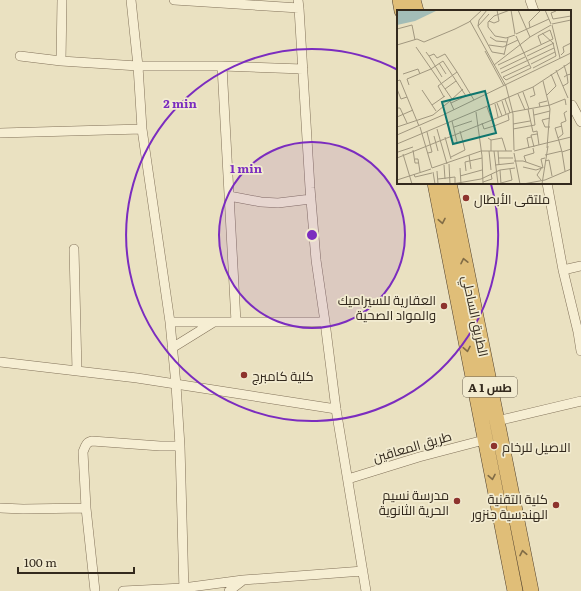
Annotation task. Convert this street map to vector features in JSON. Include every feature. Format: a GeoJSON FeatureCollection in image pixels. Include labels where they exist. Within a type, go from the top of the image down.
{"type":"FeatureCollection","features":[{"type":"Feature","properties":{"kind":"highway"},"geometry":{"type":"LineString","coordinates":[[400,0],[402,10]]}},
{"type":"Feature","properties":{"kind":"highway"},"geometry":{"type":"LineString","coordinates":[[414,0],[416,10]]}},
{"type":"Feature","properties":{"kind":"highway","name":"الطريق الساحلي"},"geometry":{"type":"LineString","coordinates":[[435,184],[514,591]]}},
{"type":"Feature","properties":{"kind":"highway","name":"الطريق الساحلي"},"geometry":{"type":"LineString","coordinates":[[449,184],[531,591]]}},
{"type":"Feature","properties":{"kind":"street"},"geometry":{"type":"LineString","coordinates":[[61,61],[62,0]]}},
{"type":"Feature","properties":{"kind":"street"},"geometry":{"type":"LineString","coordinates":[[131,0],[138,66],[142,129],[170,322],[176,384],[180,446],[183,590]]}},
{"type":"Feature","properties":{"kind":"street"},"geometry":{"type":"LineString","coordinates":[[174,0],[299,4],[316,260],[326,322],[336,409],[366,591]]}},
{"type":"Feature","properties":{"kind":"street"},"geometry":{"type":"LineString","coordinates":[[530,0],[534,10]]}},
{"type":"Feature","properties":{"kind":"street"},"geometry":{"type":"LineString","coordinates":[[20,56],[61,61],[138,66],[222,66],[303,69]]}},
{"type":"Feature","properties":{"kind":"street"},"geometry":{"type":"LineString","coordinates":[[222,66],[236,322]]}},
{"type":"Feature","properties":{"kind":"street"},"geometry":{"type":"LineString","coordinates":[[571,103],[581,122]]}},
{"type":"Feature","properties":{"kind":"street"},"geometry":{"type":"LineString","coordinates":[[0,133],[142,129]]}},
{"type":"Feature","properties":{"kind":"street"},"geometry":{"type":"LineString","coordinates":[[547,184],[563,270],[579,331],[581,351]]}},
{"type":"Feature","properties":{"kind":"street"},"geometry":{"type":"LineString","coordinates":[[230,196],[261,202],[278,203],[311,199]]}},
{"type":"Feature","properties":{"kind":"street"},"geometry":{"type":"LineString","coordinates":[[74,249],[77,371]]}},
{"type":"Feature","properties":{"kind":"street"},"geometry":{"type":"LineString","coordinates":[[563,270],[581,266]]}},
{"type":"Feature","properties":{"kind":"street"},"geometry":{"type":"LineString","coordinates":[[170,322],[326,322]]}},
{"type":"Feature","properties":{"kind":"street"},"geometry":{"type":"LineString","coordinates":[[172,348],[214,322]]}},
{"type":"Feature","properties":{"kind":"street"},"geometry":{"type":"LineString","coordinates":[[0,362],[137,378],[336,409]]}},
{"type":"Feature","properties":{"kind":"street"},"geometry":{"type":"LineString","coordinates":[[497,421],[581,401]]}},
{"type":"Feature","properties":{"kind":"street","name":"طريق المعاقين"},"geometry":{"type":"LineString","coordinates":[[348,479],[419,457],[484,440]]}},
{"type":"Feature","properties":{"kind":"street"},"geometry":{"type":"LineString","coordinates":[[95,591],[86,508],[83,452],[86,445],[89,441],[92,441],[180,446]]}},
{"type":"Feature","properties":{"kind":"street"},"geometry":{"type":"LineString","coordinates":[[0,508],[86,508]]}},
{"type":"Feature","properties":{"kind":"street"},"geometry":{"type":"LineString","coordinates":[[123,591],[183,590],[243,580],[363,571]]}},
{"type":"Feature","properties":{"kind":"street"},"geometry":{"type":"LineString","coordinates":[[229,591],[243,580]]}},
{"type":"Feature","properties":{"kind":"place","name":"ملتقى الأبطال"},"geometry":{"type":"Point","coordinates":[466,198]}},
{"type":"Feature","properties":{"kind":"place","name":"العقارية للسيراميك والمواد الصحية"},"geometry":{"type":"Point","coordinates":[444,306]}},
{"type":"Feature","properties":{"kind":"place","name":"كلية كامبرج"},"geometry":{"type":"Point","coordinates":[244,375]}},
{"type":"Feature","properties":{"kind":"place","name":"الاصيل للرخام"},"geometry":{"type":"Point","coordinates":[494,446]}},
{"type":"Feature","properties":{"kind":"place","name":"مدرسة نسيم الحرية الثانوية"},"geometry":{"type":"Point","coordinates":[457,501]}},
{"type":"Feature","properties":{"kind":"place","name":"كلية التقنية الهندسية جنزور"},"geometry":{"type":"Point","coordinates":[556,505]}}]}
